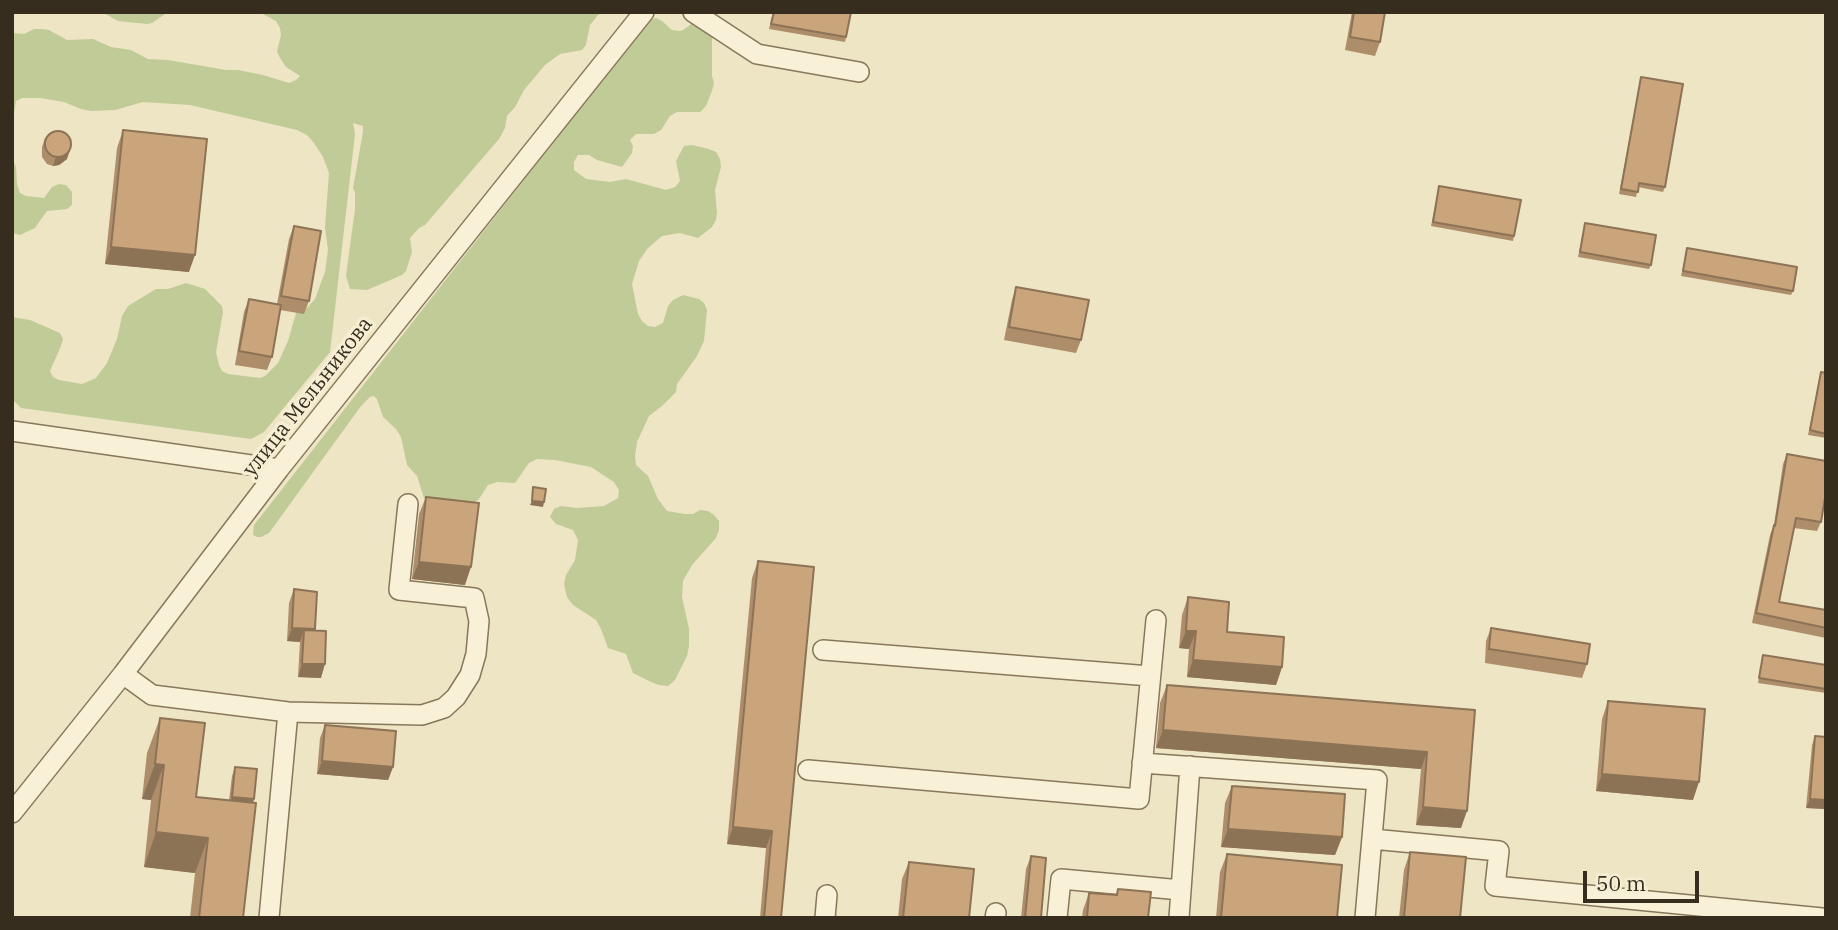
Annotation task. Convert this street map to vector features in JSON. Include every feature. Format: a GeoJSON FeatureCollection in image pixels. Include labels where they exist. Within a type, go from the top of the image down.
{"type":"FeatureCollection","features":[{"type":"Feature","properties":{"kind":"street","name":"улица Мельникова"},"geometry":{"type":"LineString","coordinates":[[12,813],[123,674],[279,469],[644,12]]}},
{"type":"Feature","properties":{"kind":"street"},"geometry":{"type":"LineString","coordinates":[[693,12],[757,54],[859,72]]}},
{"type":"Feature","properties":{"kind":"street"},"geometry":{"type":"LineString","coordinates":[[12,431],[279,469]]}},
{"type":"Feature","properties":{"kind":"street"},"geometry":{"type":"LineString","coordinates":[[123,674],[152,695],[288,712],[422,715],[444,708],[457,697],[470,675],[476,654],[478,621],[474,598],[399,590],[408,504]]}},
{"type":"Feature","properties":{"kind":"street"},"geometry":{"type":"LineString","coordinates":[[808,770],[1139,799],[1156,620]]}},
{"type":"Feature","properties":{"kind":"street"},"geometry":{"type":"LineString","coordinates":[[823,650],[1150,676]]}},
{"type":"Feature","properties":{"kind":"street"},"geometry":{"type":"LineString","coordinates":[[269,918],[288,712]]}},
{"type":"Feature","properties":{"kind":"street"},"geometry":{"type":"LineString","coordinates":[[1142,763],[1377,780],[1365,918]]}},
{"type":"Feature","properties":{"kind":"street"},"geometry":{"type":"LineString","coordinates":[[1179,918],[1190,766]]}},
{"type":"Feature","properties":{"kind":"street"},"geometry":{"type":"LineString","coordinates":[[1372,839],[1499,851],[1495,886],[1822,918]]}},
{"type":"Feature","properties":{"kind":"street"},"geometry":{"type":"LineString","coordinates":[[1057,918],[1061,879],[1181,890]]}},
{"type":"Feature","properties":{"kind":"street"},"geometry":{"type":"LineString","coordinates":[[825,918],[827,895]]}},
{"type":"Feature","properties":{"kind":"green space"},"geometry":{"type":"Polygon","coordinates":[[[102,12],[168,12],[147,24],[118,21],[102,12]]]}},
{"type":"Feature","properties":{"kind":"green space"},"geometry":{"type":"Polygon","coordinates":[[[259,12],[603,12],[590,25],[586,45],[582,50],[560,54],[545,65],[507,116],[499,139],[425,225],[410,238],[412,252],[406,271],[367,290],[350,289],[346,276],[355,209],[353,188],[363,132],[363,126],[353,123],[355,134],[330,352],[264,432],[251,439],[21,408],[12,399],[12,317],[30,320],[60,333],[63,339],[50,371],[53,377],[59,380],[82,384],[96,378],[107,363],[117,339],[122,316],[128,306],[156,289],[168,289],[186,283],[205,289],[222,306],[216,352],[222,371],[260,378],[265,376],[278,363],[296,313],[307,308],[315,299],[325,272],[328,250],[325,227],[329,173],[314,143],[307,135],[297,130],[190,105],[143,102],[115,110],[91,111],[64,102],[22,98],[16,101],[12,126],[12,33],[24,34],[34,29],[49,30],[67,40],[93,39],[111,47],[131,50],[148,59],[238,70],[289,83],[296,80],[300,76],[286,67],[277,51],[280,28],[276,21],[259,12]]]}},
{"type":"Feature","properties":{"kind":"green space"},"geometry":{"type":"Polygon","coordinates":[[[656,18],[672,30],[683,30],[697,20],[712,30],[714,83],[706,106],[700,112],[677,112],[654,134],[636,134],[630,140],[632,153],[622,167],[589,155],[578,155],[574,170],[586,179],[610,182],[626,179],[666,190],[675,187],[680,181],[676,161],[684,146],[709,149],[716,152],[720,159],[721,167],[715,190],[717,213],[712,227],[698,238],[680,233],[662,236],[648,248],[639,261],[632,284],[638,314],[648,326],[655,327],[663,323],[668,306],[683,295],[699,299],[707,310],[704,341],[697,356],[677,384],[676,392],[649,416],[637,442],[635,456],[636,465],[648,476],[658,499],[667,511],[693,514],[700,510],[708,511],[719,521],[716,538],[692,565],[683,581],[682,597],[689,629],[689,646],[675,680],[668,686],[659,685],[633,673],[626,654],[608,648],[596,620],[573,605],[567,597],[564,584],[575,560],[578,540],[573,530],[556,524],[550,517],[554,509],[561,506],[604,506],[618,498],[619,490],[614,482],[591,467],[537,459],[529,463],[515,483],[497,482],[488,485],[479,499],[472,504],[427,502],[417,476],[407,465],[401,437],[383,417],[374,396],[361,406],[269,533],[261,537],[253,535],[254,525],[648,21],[656,18]]]}},
{"type":"Feature","properties":{"kind":"green space"},"geometry":{"type":"Polygon","coordinates":[[[12,157],[20,193],[44,198],[52,187],[59,184],[66,185],[72,192],[72,205],[67,209],[47,211],[35,228],[20,235],[12,233],[12,157]]]}},
{"type":"Feature","properties":{"kind":"building"},"geometry":{"type":"Polygon","coordinates":[[[774,12],[851,12],[846,37],[771,24],[774,12]]]}},
{"type":"Feature","properties":{"kind":"building"},"geometry":{"type":"Polygon","coordinates":[[[1354,12],[1385,12],[1380,42],[1350,37],[1354,12]]]}},
{"type":"Feature","properties":{"kind":"building"},"geometry":{"type":"Polygon","coordinates":[[[1641,77],[1683,84],[1665,187],[1639,183],[1638,192],[1621,189],[1641,77]]]}},
{"type":"Feature","properties":{"kind":"building"},"geometry":{"type":"Polygon","coordinates":[[[123,130],[207,139],[195,255],[111,247],[123,130]]]}},
{"type":"Feature","properties":{"kind":"building"},"geometry":{"type":"Polygon","coordinates":[[[58,131],[67,135],[71,144],[67,153],[58,157],[49,153],[45,144],[49,135],[58,131]]]}},
{"type":"Feature","properties":{"kind":"building"},"geometry":{"type":"Polygon","coordinates":[[[1439,186],[1521,200],[1514,236],[1433,222],[1439,186]]]}},
{"type":"Feature","properties":{"kind":"building"},"geometry":{"type":"Polygon","coordinates":[[[1585,223],[1656,235],[1651,265],[1580,252],[1585,223]]]}},
{"type":"Feature","properties":{"kind":"building"},"geometry":{"type":"Polygon","coordinates":[[[294,226],[321,231],[309,301],[281,296],[294,226]]]}},
{"type":"Feature","properties":{"kind":"building"},"geometry":{"type":"Polygon","coordinates":[[[1687,248],[1797,267],[1793,291],[1683,271],[1687,248]]]}},
{"type":"Feature","properties":{"kind":"building"},"geometry":{"type":"Polygon","coordinates":[[[1016,287],[1089,300],[1081,340],[1009,327],[1016,287]]]}},
{"type":"Feature","properties":{"kind":"building"},"geometry":{"type":"Polygon","coordinates":[[[249,299],[281,305],[272,357],[239,351],[249,299]]]}},
{"type":"Feature","properties":{"kind":"building"},"geometry":{"type":"Polygon","coordinates":[[[1821,372],[1826,373],[1826,434],[1810,430],[1821,372]]]}},
{"type":"Feature","properties":{"kind":"building"},"geometry":{"type":"Polygon","coordinates":[[[1787,454],[1826,461],[1826,492],[1821,522],[1796,518],[1779,602],[1826,610],[1826,628],[1756,613],[1787,454]]]}},
{"type":"Feature","properties":{"kind":"building"},"geometry":{"type":"Polygon","coordinates":[[[533,487],[546,489],[544,502],[532,501],[533,487]]]}},
{"type":"Feature","properties":{"kind":"building"},"geometry":{"type":"Polygon","coordinates":[[[426,497],[479,503],[471,567],[419,562],[426,497]]]}},
{"type":"Feature","properties":{"kind":"building"},"geometry":{"type":"Polygon","coordinates":[[[758,561],[814,567],[781,918],[764,918],[772,831],[733,827],[758,561]]]}},
{"type":"Feature","properties":{"kind":"building"},"geometry":{"type":"Polygon","coordinates":[[[294,589],[317,592],[315,629],[292,628],[294,589]]]}},
{"type":"Feature","properties":{"kind":"building"},"geometry":{"type":"Polygon","coordinates":[[[1188,597],[1229,602],[1227,632],[1284,637],[1282,667],[1193,660],[1196,631],[1186,631],[1188,597]]]}},
{"type":"Feature","properties":{"kind":"building"},"geometry":{"type":"Polygon","coordinates":[[[1491,628],[1590,644],[1587,664],[1489,649],[1491,628]]]}},
{"type":"Feature","properties":{"kind":"building"},"geometry":{"type":"Polygon","coordinates":[[[304,630],[326,631],[325,664],[302,664],[304,630]]]}},
{"type":"Feature","properties":{"kind":"building"},"geometry":{"type":"Polygon","coordinates":[[[1763,655],[1826,665],[1826,689],[1759,678],[1763,655]]]}},
{"type":"Feature","properties":{"kind":"building"},"geometry":{"type":"Polygon","coordinates":[[[1167,685],[1475,710],[1467,811],[1423,807],[1427,752],[1163,730],[1167,685]]]}},
{"type":"Feature","properties":{"kind":"building"},"geometry":{"type":"Polygon","coordinates":[[[1608,701],[1705,709],[1699,782],[1602,774],[1608,701]]]}},
{"type":"Feature","properties":{"kind":"building"},"geometry":{"type":"Polygon","coordinates":[[[160,718],[205,723],[196,797],[256,803],[243,918],[199,918],[208,838],[156,832],[164,765],[155,764],[160,718]]]}},
{"type":"Feature","properties":{"kind":"building"},"geometry":{"type":"Polygon","coordinates":[[[325,725],[396,731],[393,767],[322,761],[325,725]]]}},
{"type":"Feature","properties":{"kind":"building"},"geometry":{"type":"Polygon","coordinates":[[[1815,736],[1826,737],[1826,800],[1810,799],[1815,736]]]}},
{"type":"Feature","properties":{"kind":"building"},"geometry":{"type":"Polygon","coordinates":[[[235,767],[257,769],[254,799],[232,797],[235,767]]]}},
{"type":"Feature","properties":{"kind":"building"},"geometry":{"type":"Polygon","coordinates":[[[1232,786],[1345,794],[1342,837],[1228,829],[1232,786]]]}},
{"type":"Feature","properties":{"kind":"building"},"geometry":{"type":"Polygon","coordinates":[[[1410,852],[1466,857],[1460,918],[1404,918],[1410,852]]]}},
{"type":"Feature","properties":{"kind":"building"},"geometry":{"type":"Polygon","coordinates":[[[1227,854],[1342,865],[1337,918],[1221,918],[1227,854]]]}},
{"type":"Feature","properties":{"kind":"building"},"geometry":{"type":"Polygon","coordinates":[[[1031,856],[1046,858],[1041,918],[1025,918],[1031,856]]]}},
{"type":"Feature","properties":{"kind":"building"},"geometry":{"type":"Polygon","coordinates":[[[909,862],[974,869],[969,918],[903,918],[909,862]]]}},
{"type":"Feature","properties":{"kind":"building"},"geometry":{"type":"Polygon","coordinates":[[[1118,889],[1151,892],[1148,918],[1087,918],[1089,893],[1117,895],[1118,889]]]}}]}
